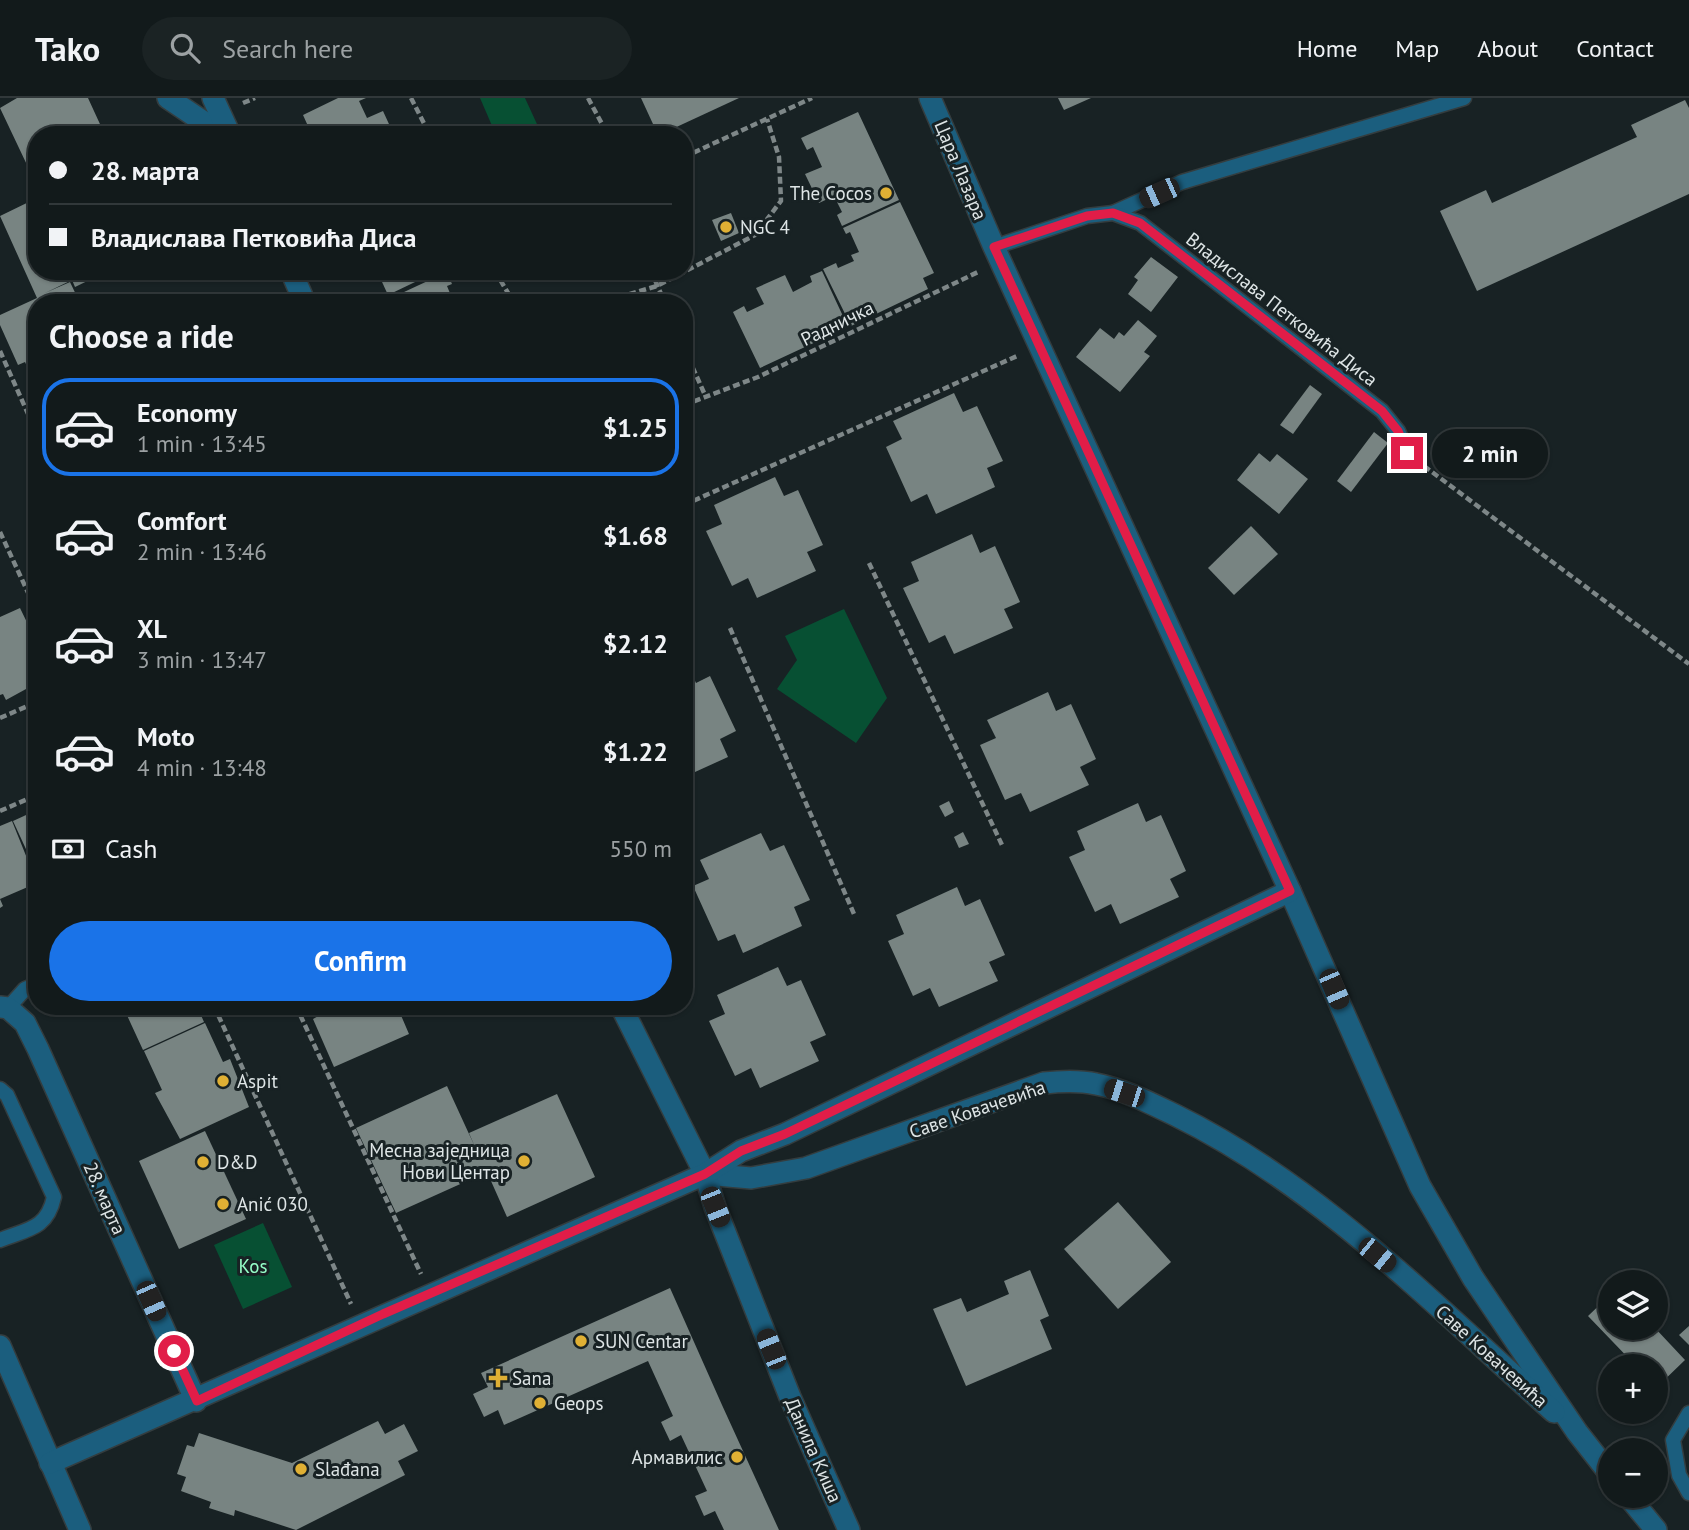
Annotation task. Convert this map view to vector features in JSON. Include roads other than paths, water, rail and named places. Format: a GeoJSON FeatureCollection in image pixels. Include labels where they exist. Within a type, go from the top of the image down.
{"type":"FeatureCollection","features":[{"type":"Feature","properties":{"kind":"street"},"geometry":{"type":"LineString","coordinates":[[168,98],[210,126]]}},
{"type":"Feature","properties":{"kind":"street"},"geometry":{"type":"LineString","coordinates":[[213,98],[226,126]]}},
{"type":"Feature","properties":{"kind":"street","name":"Цара Лазара"},"geometry":{"type":"LineString","coordinates":[[930,98],[997,254],[1290,891],[1420,1186],[1473,1278],[1577,1432]]}},
{"type":"Feature","properties":{"kind":"street"},"geometry":{"type":"LineString","coordinates":[[50,1463],[197,1401],[360,1324],[705,1174],[741,1151],[785,1134],[1290,891]]}},
{"type":"Feature","properties":{"kind":"street","name":"28. марта"},"geometry":{"type":"LineString","coordinates":[[4,1008],[25,1023],[38,1049],[197,1401]]}},
{"type":"Feature","properties":{"kind":"street"},"geometry":{"type":"LineString","coordinates":[[626,1015],[705,1174]]}},
{"type":"Feature","properties":{"kind":"street","name":"Саве Ковачевића"},"geometry":{"type":"LineString","coordinates":[[705,1174],[751,1178],[777,1176],[851,1155],[1044,1083],[1069,1080],[1098,1084],[1209,1132],[1301,1193],[1408,1279],[1577,1432]]}},
{"type":"Feature","properties":{"kind":"street","name":"Данила Киша"},"geometry":{"type":"LineString","coordinates":[[705,1174],[715,1207],[790,1396],[849,1530]]}},
{"type":"Feature","properties":{"kind":"street"},"geometry":{"type":"LineString","coordinates":[[0,1346],[80,1530]]}},
{"type":"Feature","properties":{"kind":"street"},"geometry":{"type":"LineString","coordinates":[[1577,1432],[1598,1459]]}},
{"type":"Feature","properties":{"kind":"street"},"geometry":{"type":"LineString","coordinates":[[1638,1508],[1656,1530]]}},
{"type":"Feature","properties":{"kind":"lane"},"geometry":{"type":"LineString","coordinates":[[997,254],[1087,216],[1113,213],[1182,183],[1464,98]]}},
{"type":"Feature","properties":{"kind":"lane","name":"Владислава Петковића Диса"},"geometry":{"type":"LineString","coordinates":[[1113,213],[1140,223],[1382,411],[1398,431],[1407,453]]}},
{"type":"Feature","properties":{"kind":"lane"},"geometry":{"type":"LineString","coordinates":[[4,1008],[28,988]]}},
{"type":"Feature","properties":{"kind":"lane"},"geometry":{"type":"LineString","coordinates":[[0,1089],[7,1095],[54,1197],[50,1215],[38,1224],[0,1240]]}},
{"type":"Feature","properties":{"kind":"lane"},"geometry":{"type":"LineString","coordinates":[[1689,1413],[1673,1440],[1679,1475],[1689,1493]]}},
{"type":"Feature","properties":{"kind":"place","name":"The Cocos"},"geometry":{"type":"Point","coordinates":[886,193]}},
{"type":"Feature","properties":{"kind":"place","name":"NGC 4"},"geometry":{"type":"Point","coordinates":[726,227]}},
{"type":"Feature","properties":{"kind":"place","name":"Aspit"},"geometry":{"type":"Point","coordinates":[223,1081]}},
{"type":"Feature","properties":{"kind":"place","name":"Месна заједница Нови Центар"},"geometry":{"type":"Point","coordinates":[524,1161]}},
{"type":"Feature","properties":{"kind":"place","name":"D&D"},"geometry":{"type":"Point","coordinates":[203,1162]}},
{"type":"Feature","properties":{"kind":"place","name":"Anić 030"},"geometry":{"type":"Point","coordinates":[223,1204]}},
{"type":"Feature","properties":{"kind":"place","name":"SUN Centar"},"geometry":{"type":"Point","coordinates":[581,1341]}},
{"type":"Feature","properties":{"kind":"place","name":"Sana"},"geometry":{"type":"Point","coordinates":[498,1378]}},
{"type":"Feature","properties":{"kind":"place","name":"Geops"},"geometry":{"type":"Point","coordinates":[540,1403]}},
{"type":"Feature","properties":{"kind":"place","name":"Армавилис"},"geometry":{"type":"Point","coordinates":[737,1457]}},
{"type":"Feature","properties":{"kind":"place","name":"Slađana"},"geometry":{"type":"Point","coordinates":[301,1469]}},
{"type":"Feature","properties":{"kind":"park label","name":"Kos"},"geometry":{"type":"Point","coordinates":[253,1266]}}]}
